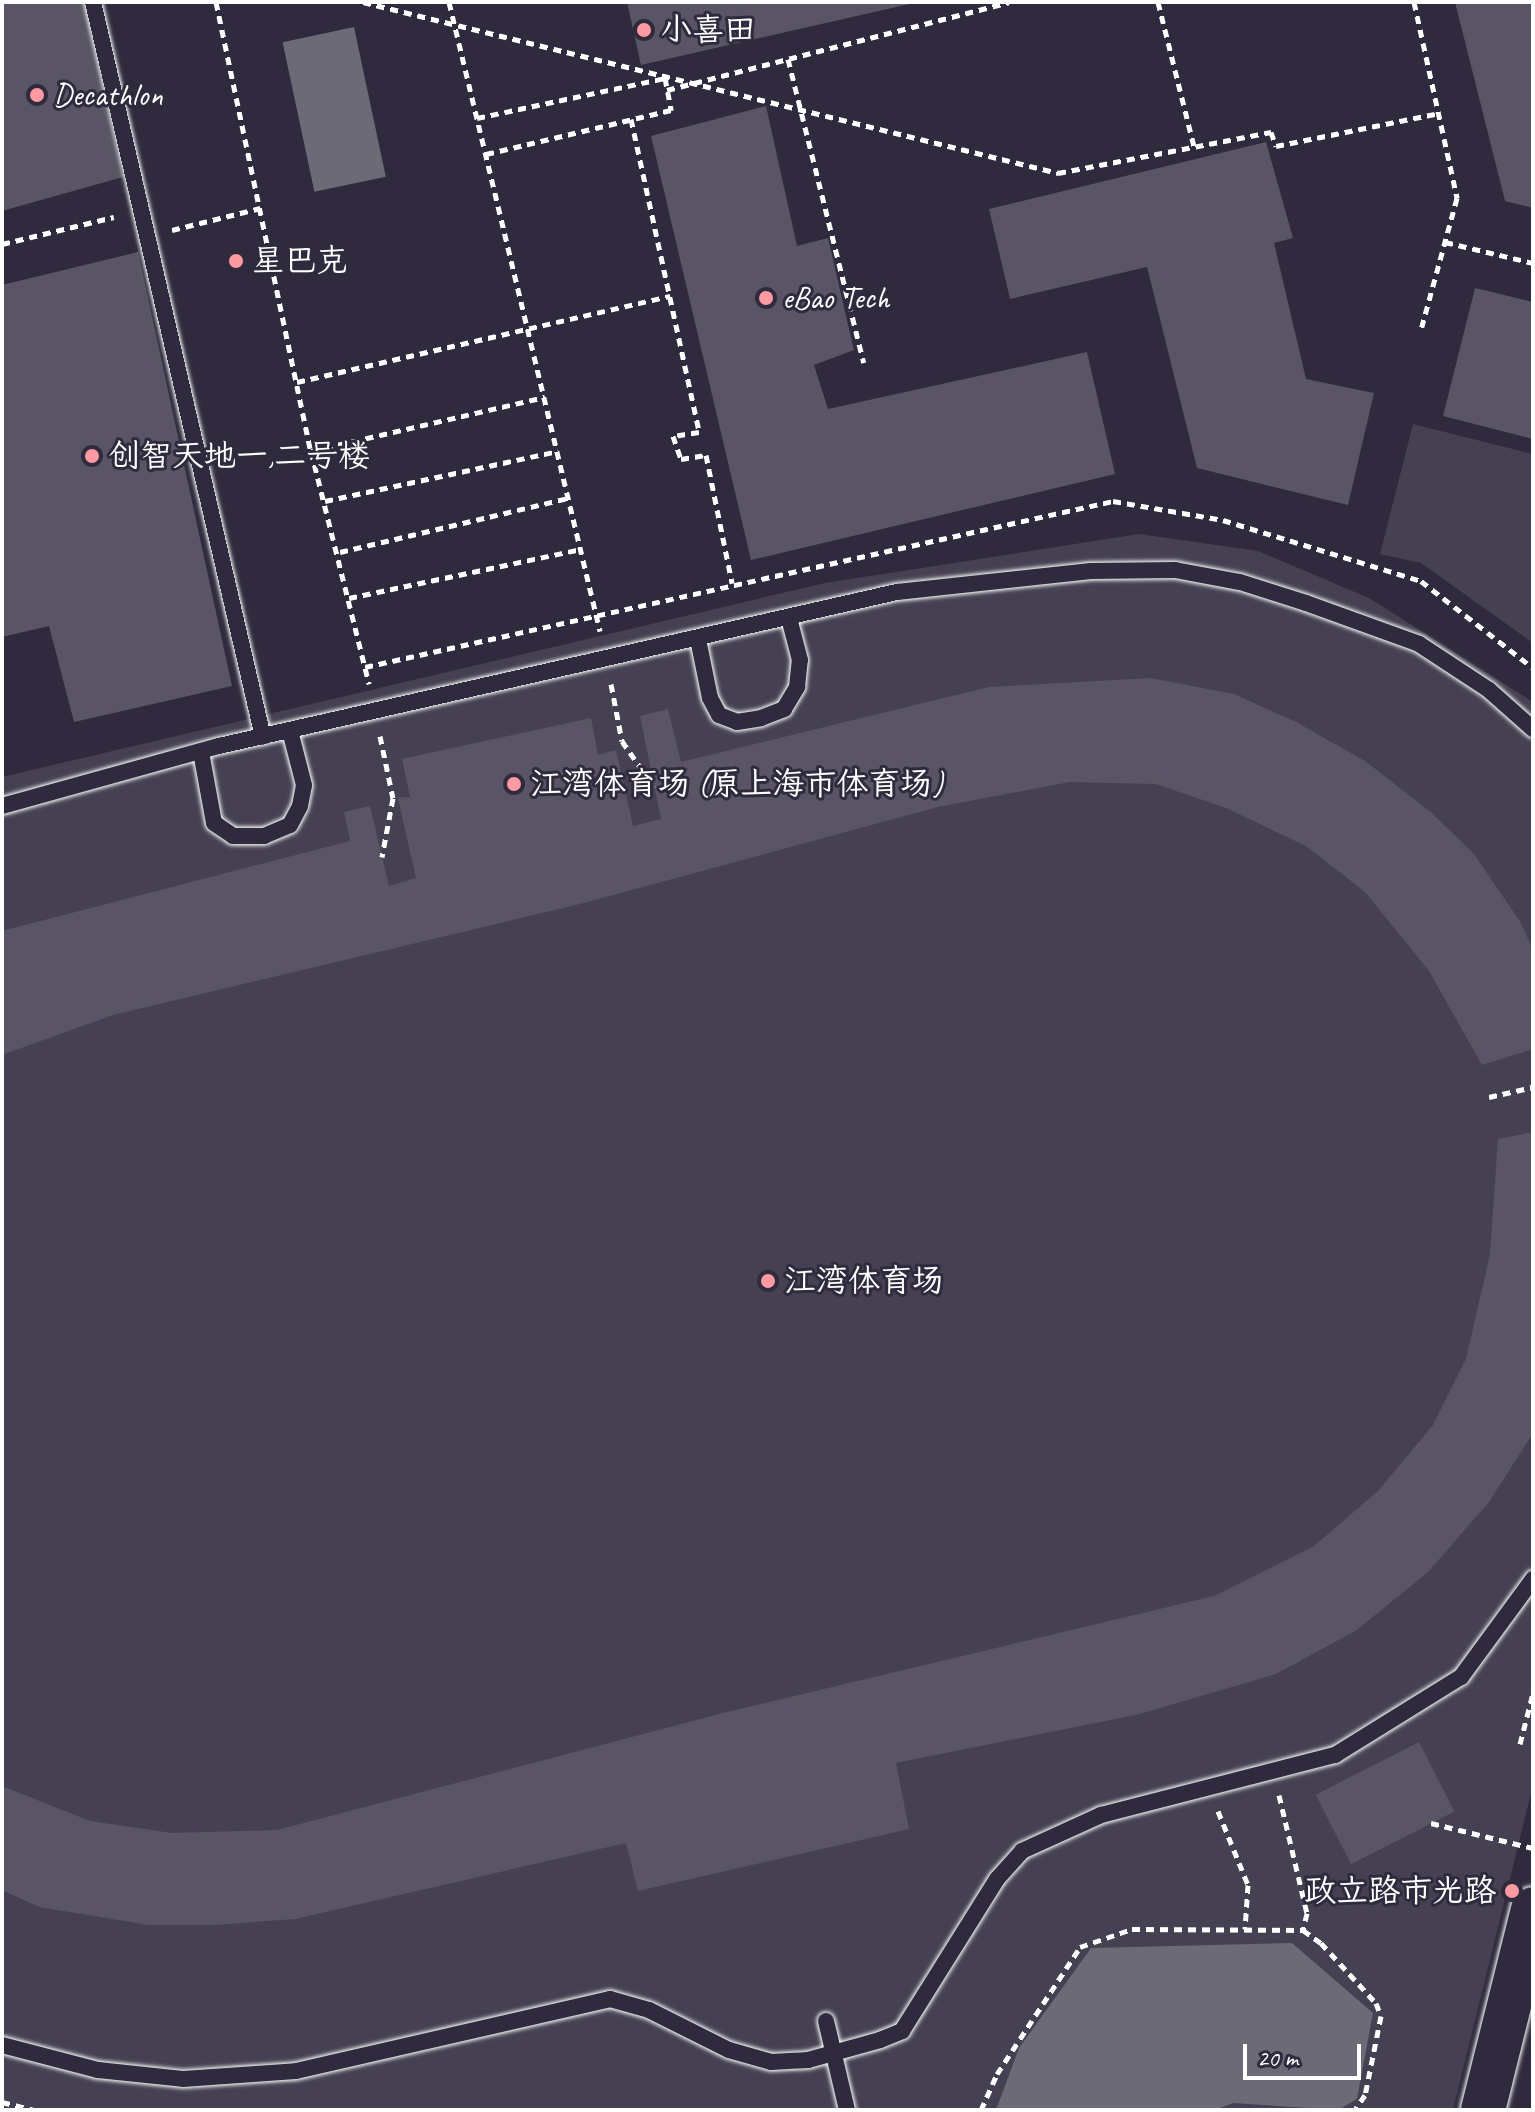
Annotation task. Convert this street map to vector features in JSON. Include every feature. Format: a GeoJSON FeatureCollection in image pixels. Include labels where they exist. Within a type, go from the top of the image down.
{"type":"FeatureCollection","features":[{"type":"Feature","properties":{"kind":"main road"},"geometry":{"type":"LineString","coordinates":[[1483,2110],[1533,1909]]}},
{"type":"Feature","properties":{"kind":"lane"},"geometry":{"type":"LineString","coordinates":[[93,2],[263,737]]}},
{"type":"Feature","properties":{"kind":"lane"},"geometry":{"type":"LineString","coordinates":[[2,806],[263,737],[897,592],[1091,571],[1175,570],[1240,582],[1419,644],[1489,690],[1533,729]]}},
{"type":"Feature","properties":{"kind":"lane"},"geometry":{"type":"LineString","coordinates":[[698,639],[710,698],[719,715],[737,722],[761,718],[784,709],[797,687],[800,660],[789,618]]}},
{"type":"Feature","properties":{"kind":"lane"},"geometry":{"type":"LineString","coordinates":[[201,752],[214,823],[233,836],[264,836],[290,825],[300,806],[304,785],[290,731]]}},
{"type":"Feature","properties":{"kind":"lane"},"geometry":{"type":"LineString","coordinates":[[2,2045],[98,2070],[183,2079],[296,2071],[610,1999],[649,2010],[729,2050],[771,2062],[808,2060],[902,2031],[997,1879],[1022,1851],[1101,1815],[1335,1755],[1461,1677],[1533,1579]]}},
{"type":"Feature","properties":{"kind":"lane"},"geometry":{"type":"LineString","coordinates":[[826,2021],[847,2110]]}},
{"type":"Feature","properties":{"kind":"path"},"geometry":{"type":"LineString","coordinates":[[216,2],[311,451],[340,552],[361,646]]}},
{"type":"Feature","properties":{"kind":"path"},"geometry":{"type":"LineString","coordinates":[[363,2],[1058,173],[1195,150],[1271,132],[1276,146],[1440,113]]}},
{"type":"Feature","properties":{"kind":"path"},"geometry":{"type":"LineString","coordinates":[[365,667],[596,617],[449,2]]}},
{"type":"Feature","properties":{"kind":"path"},"geometry":{"type":"LineString","coordinates":[[667,90],[1009,2]]}},
{"type":"Feature","properties":{"kind":"path"},"geometry":{"type":"LineString","coordinates":[[1158,2],[1195,150]]}},
{"type":"Feature","properties":{"kind":"path"},"geometry":{"type":"LineString","coordinates":[[1414,2],[1457,198],[1421,330]]}},
{"type":"Feature","properties":{"kind":"path"},"geometry":{"type":"LineString","coordinates":[[788,59],[864,363]]}},
{"type":"Feature","properties":{"kind":"path"},"geometry":{"type":"LineString","coordinates":[[487,154],[671,110],[665,78]]}},
{"type":"Feature","properties":{"kind":"path"},"geometry":{"type":"LineString","coordinates":[[477,118],[665,78]]}},
{"type":"Feature","properties":{"kind":"path"},"geometry":{"type":"LineString","coordinates":[[631,119],[699,432],[673,436],[681,459],[706,455],[732,583]]}},
{"type":"Feature","properties":{"kind":"path"},"geometry":{"type":"LineString","coordinates":[[148,235],[260,208]]}},
{"type":"Feature","properties":{"kind":"path"},"geometry":{"type":"LineString","coordinates":[[2,244],[142,210]]}},
{"type":"Feature","properties":{"kind":"path"},"geometry":{"type":"LineString","coordinates":[[1445,242],[1533,263]]}},
{"type":"Feature","properties":{"kind":"path"},"geometry":{"type":"LineString","coordinates":[[297,382],[670,296]]}},
{"type":"Feature","properties":{"kind":"path"},"geometry":{"type":"LineString","coordinates":[[311,451],[545,397]]}},
{"type":"Feature","properties":{"kind":"path"},"geometry":{"type":"LineString","coordinates":[[325,501],[558,451]]}},
{"type":"Feature","properties":{"kind":"path"},"geometry":{"type":"LineString","coordinates":[[340,552],[569,498]]}},
{"type":"Feature","properties":{"kind":"path"},"geometry":{"type":"LineString","coordinates":[[349,598],[581,549]]}},
{"type":"Feature","properties":{"kind":"path"},"geometry":{"type":"LineString","coordinates":[[622,741],[654,787]]}},
{"type":"Feature","properties":{"kind":"path"},"geometry":{"type":"LineString","coordinates":[[382,857],[393,798]]}},
{"type":"Feature","properties":{"kind":"path"},"geometry":{"type":"LineString","coordinates":[[1489,1097],[1533,1087]]}},
{"type":"Feature","properties":{"kind":"path"},"geometry":{"type":"LineString","coordinates":[[1520,1744],[1533,1693]]}},
{"type":"Feature","properties":{"kind":"path"},"geometry":{"type":"LineString","coordinates":[[1274,1771],[1307,1913],[1303,1930]]}},
{"type":"Feature","properties":{"kind":"path"},"geometry":{"type":"LineString","coordinates":[[1209,1787],[1248,1885],[1245,1929]]}},
{"type":"Feature","properties":{"kind":"path"},"geometry":{"type":"LineString","coordinates":[[1431,1823],[1533,1848]]}},
{"type":"Feature","properties":{"kind":"path"},"geometry":{"type":"LineString","coordinates":[[981,2110],[997,2074],[1080,1947],[1132,1929],[1245,1929],[1303,1930],[1376,2003],[1381,2016],[1365,2095],[1355,2110]]}},
{"type":"Feature","properties":{"kind":"path"},"geometry":{"type":"LineString","coordinates":[[2,2102],[33,2110]]}},
{"type":"Feature","properties":{"kind":"shaded area"},"geometry":{"type":"Polygon","coordinates":[[[354,27],[386,177],[314,192],[283,42],[354,27]]]}},
{"type":"Feature","properties":{"kind":"shaded area"},"geometry":{"type":"Polygon","coordinates":[[[1413,424],[1533,454],[1533,643],[1421,563],[1380,554],[1413,424]]]}},
{"type":"Feature","properties":{"kind":"shaded area","name":"江湾体育场"},"geometry":{"type":"Polygon","coordinates":[[[1139,534],[1258,551],[1369,598],[1533,702],[1533,1785],[1453,2110],[2,2110],[2,777],[825,583],[1139,534]]]}},
{"type":"Feature","properties":{"kind":"shaded area"},"geometry":{"type":"Polygon","coordinates":[[[1292,1943],[1373,2013],[1357,2099],[1338,2110],[1233,2103],[1215,2110],[996,2110],[1019,2048],[1091,1948],[1292,1943]]]}},
{"type":"Feature","properties":{"kind":"building"},"geometry":{"type":"Polygon","coordinates":[[[2,2],[84,2],[123,177],[2,211],[2,2]]]}},
{"type":"Feature","properties":{"kind":"building"},"geometry":{"type":"Polygon","coordinates":[[[627,2],[914,2],[914,3],[641,65],[627,2]]]}},
{"type":"Feature","properties":{"kind":"building"},"geometry":{"type":"Polygon","coordinates":[[[1455,2],[1533,2],[1533,208],[1505,201],[1455,2]]]}},
{"type":"Feature","properties":{"kind":"building","name":"eBao Tech"},"geometry":{"type":"Polygon","coordinates":[[[766,106],[797,246],[828,238],[854,350],[814,365],[828,409],[1087,352],[1115,474],[751,560],[651,136],[766,106]]]}},
{"type":"Feature","properties":{"kind":"building"},"geometry":{"type":"Polygon","coordinates":[[[1266,142],[1293,238],[1274,243],[1306,379],[1374,393],[1348,505],[1197,468],[1147,267],[1010,299],[989,209],[1266,142]]]}},
{"type":"Feature","properties":{"kind":"building","name":"创智天地一,二号楼"},"geometry":{"type":"Polygon","coordinates":[[[138,252],[232,686],[74,722],[49,626],[2,637],[2,285],[138,252]]]}},
{"type":"Feature","properties":{"kind":"building"},"geometry":{"type":"Polygon","coordinates":[[[1475,288],[1533,302],[1533,439],[1443,416],[1475,288]]]}},
{"type":"Feature","properties":{"kind":"building"},"geometry":{"type":"Polygon","coordinates":[[[1150,678],[1234,694],[1296,722],[1365,761],[1432,813],[1474,854],[1521,923],[1533,950],[1533,1049],[1482,1065],[1429,971],[1365,892],[1306,846],[1226,808],[1156,784],[1070,782],[938,807],[580,904],[113,1015],[2,1055],[2,931],[350,841],[344,812],[370,806],[389,886],[416,878],[398,798],[410,797],[402,759],[591,718],[598,755],[616,750],[633,826],[661,819],[640,716],[668,709],[681,762],[989,687],[1150,678]]]}},
{"type":"Feature","properties":{"kind":"building"},"geometry":{"type":"Polygon","coordinates":[[[1533,1132],[1533,1433],[1489,1502],[1429,1571],[1357,1630],[1276,1674],[1136,1715],[896,1763],[909,1829],[638,1891],[626,1843],[295,1919],[214,1925],[148,1925],[39,1907],[2,1890],[2,1786],[90,1821],[172,1833],[277,1830],[723,1713],[1214,1596],[1314,1546],[1377,1492],[1433,1425],[1466,1359],[1490,1254],[1498,1139],[1533,1132]]]}},
{"type":"Feature","properties":{"kind":"building"},"geometry":{"type":"Polygon","coordinates":[[[1419,1742],[1454,1811],[1351,1864],[1316,1795],[1419,1742]]]}},
{"type":"Feature","properties":{"kind":"place","name":"小喜田"},"geometry":{"type":"Point","coordinates":[644,30]}},
{"type":"Feature","properties":{"kind":"place","name":"Decathlon"},"geometry":{"type":"Point","coordinates":[37,95]}},
{"type":"Feature","properties":{"kind":"place","name":"星巴克"},"geometry":{"type":"Point","coordinates":[236,261]}},
{"type":"Feature","properties":{"kind":"place","name":"eBao Tech"},"geometry":{"type":"Point","coordinates":[766,298]}},
{"type":"Feature","properties":{"kind":"place","name":"创智天地一,二号楼"},"geometry":{"type":"Point","coordinates":[92,456]}},
{"type":"Feature","properties":{"kind":"place","name":"江湾体育场 (原上海市体育场)"},"geometry":{"type":"Point","coordinates":[514,784]}},
{"type":"Feature","properties":{"kind":"place","name":"江湾体育场"},"geometry":{"type":"Point","coordinates":[768,1281]}},
{"type":"Feature","properties":{"kind":"place","name":"政立路市光路"},"geometry":{"type":"Point","coordinates":[1512,1891]}}]}
